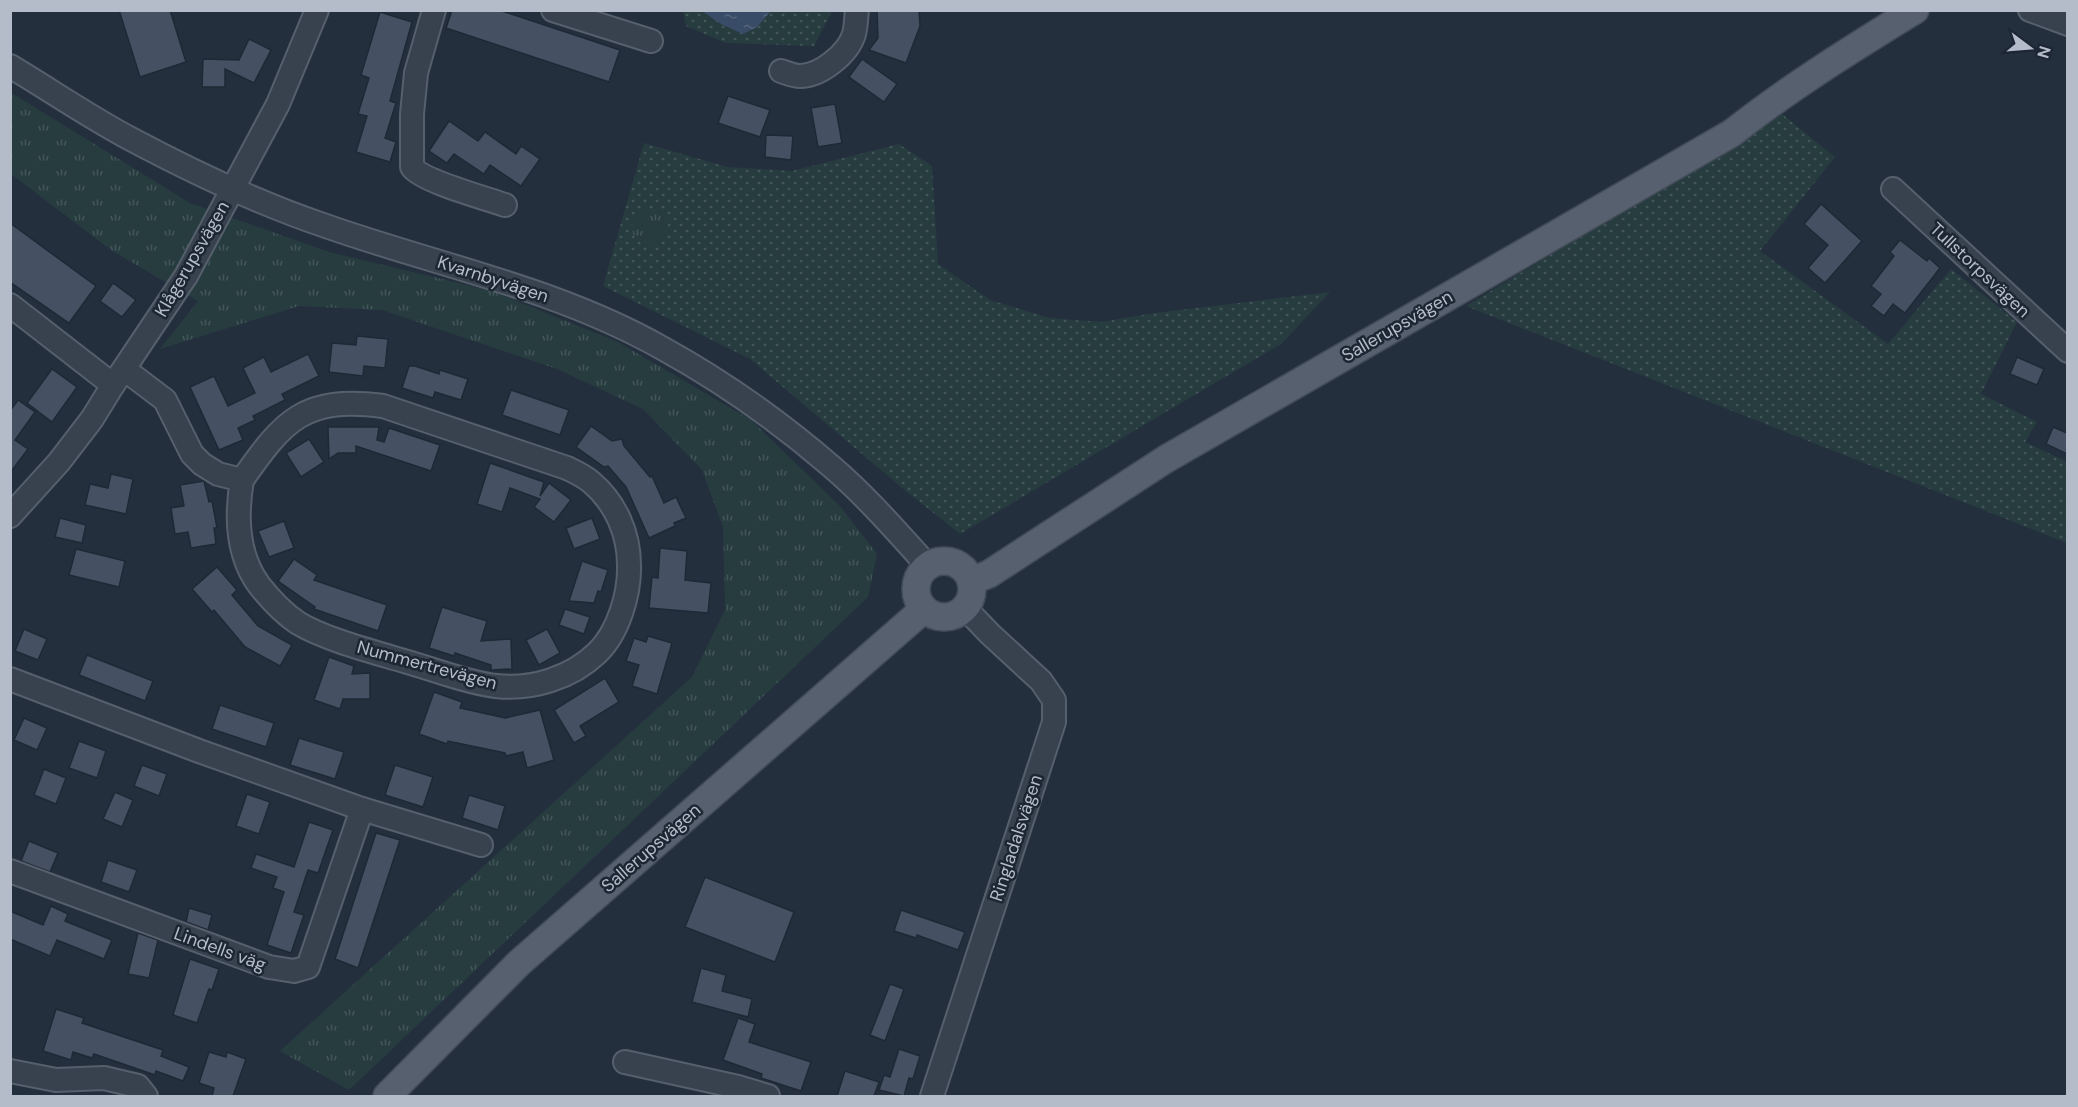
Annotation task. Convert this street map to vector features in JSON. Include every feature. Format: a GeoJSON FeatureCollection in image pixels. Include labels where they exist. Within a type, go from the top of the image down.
{"type":"FeatureCollection","features":[{"type":"Feature","properties":{"kind":"main road","name":"Sallerupsvägen"},"geometry":{"type":"LineString","coordinates":[[1822,68],[1877,10]]}},
{"type":"Feature","properties":{"kind":"main road","name":"Sallerupsvägen"},"geometry":{"type":"LineString","coordinates":[[971,581],[989,574],[1166,459],[1732,133],[1776,99],[1822,68],[1915,10]]}},
{"type":"Feature","properties":{"kind":"main road"},"geometry":{"type":"LineString","coordinates":[[941,561],[950,561],[965,570],[971,581],[972,596],[965,608],[955,616],[945,618],[936,616],[924,609],[916,596],[915,587],[918,578],[928,566],[941,561]]}},
{"type":"Feature","properties":{"kind":"main road","name":"Sallerupsvägen"},"geometry":{"type":"LineString","coordinates":[[387,1096],[519,963],[924,609]]}},
{"type":"Feature","properties":{"kind":"street","name":"Klågerupsvägen"},"geometry":{"type":"LineString","coordinates":[[15,505],[59,462],[86,428],[186,276],[278,104],[317,10]]}},
{"type":"Feature","properties":{"kind":"street"},"geometry":{"type":"LineString","coordinates":[[434,10],[416,73],[412,114],[412,166],[416,172],[441,183],[505,205]]}},
{"type":"Feature","properties":{"kind":"street"},"geometry":{"type":"LineString","coordinates":[[553,10],[651,41]]}},
{"type":"Feature","properties":{"kind":"street"},"geometry":{"type":"LineString","coordinates":[[781,71],[800,76],[833,63],[844,52],[854,35],[857,10]]}},
{"type":"Feature","properties":{"kind":"street"},"geometry":{"type":"LineString","coordinates":[[2030,10],[2067,24]]}},
{"type":"Feature","properties":{"kind":"street"},"geometry":{"type":"LineString","coordinates":[[2063,10],[2067,16]]}},
{"type":"Feature","properties":{"kind":"street","name":"Kvarnbyvägen"},"geometry":{"type":"LineString","coordinates":[[10,66],[128,137],[232,188],[321,225],[529,289],[583,310],[660,346],[715,379],[777,423],[833,468],[928,566]]}},
{"type":"Feature","properties":{"kind":"street","name":"Tullstorpsvägen"},"geometry":{"type":"LineString","coordinates":[[1893,189],[2067,351]]}},
{"type":"Feature","properties":{"kind":"street"},"geometry":{"type":"LineString","coordinates":[[10,305],[118,377],[165,400],[192,454],[202,464],[218,474],[242,480]]}},
{"type":"Feature","properties":{"kind":"street","name":"Nummertrevägen"},"geometry":{"type":"LineString","coordinates":[[358,403],[383,406],[567,468],[591,481],[609,501],[621,521],[629,547],[629,573],[625,601],[615,627],[598,652],[575,669],[551,681],[521,687],[495,686],[395,658],[316,632],[297,622],[277,606],[258,584],[244,560],[238,503],[242,480],[261,452],[280,430],[298,415],[316,408],[358,403]]}},
{"type":"Feature","properties":{"kind":"street","name":"Ringladalsvägen"},"geometry":{"type":"LineString","coordinates":[[932,1096],[1054,722],[1054,700],[1041,681],[965,608]]}},
{"type":"Feature","properties":{"kind":"street"},"geometry":{"type":"LineString","coordinates":[[10,680],[198,751],[362,809],[481,845]]}},
{"type":"Feature","properties":{"kind":"street","name":"Lindells väg"},"geometry":{"type":"LineString","coordinates":[[10,871],[269,968],[294,971],[308,967],[362,809]]}},
{"type":"Feature","properties":{"kind":"street"},"geometry":{"type":"LineString","coordinates":[[625,1062],[738,1087],[768,1096]]}},
{"type":"Feature","properties":{"kind":"street"},"geometry":{"type":"LineString","coordinates":[[10,1071],[56,1080],[104,1078],[138,1086],[146,1096]]}},
{"type":"Feature","properties":{"kind":"green space"},"geometry":{"type":"Polygon","coordinates":[[[683,11],[832,11],[814,46],[726,43],[686,26],[683,11]]]}},
{"type":"Feature","properties":{"kind":"green space"},"geometry":{"type":"Polygon","coordinates":[[[10,92],[190,203],[329,252],[492,291],[618,342],[751,420],[840,506],[877,554],[868,597],[349,1090],[280,1051],[692,677],[725,610],[723,527],[702,470],[643,409],[557,369],[382,310],[299,306],[160,349],[198,301],[111,250],[11,174],[10,92]]]}},
{"type":"Feature","properties":{"kind":"green space"},"geometry":{"type":"Polygon","coordinates":[[[1782,114],[1835,157],[1760,251],[1888,344],[1951,269],[2017,322],[1981,394],[2037,422],[2025,442],[2067,462],[2067,543],[1466,306],[1782,114]]]}},
{"type":"Feature","properties":{"kind":"green space"},"geometry":{"type":"Polygon","coordinates":[[[644,143],[727,167],[792,171],[899,144],[932,166],[938,264],[990,300],[1050,318],[1101,322],[1155,313],[1330,292],[1281,344],[960,534],[750,359],[603,286],[644,143]]]}},
{"type":"Feature","properties":{"kind":"green space"},"geometry":{"type":"Polygon","coordinates":[[[650,209],[663,214],[668,227],[663,240],[650,245],[637,240],[632,227],[637,214],[650,209]]]}},
{"type":"Feature","properties":{"kind":"water"},"geometry":{"type":"Polygon","coordinates":[[[702,11],[771,11],[757,27],[743,34],[721,24],[702,11]]]}},
{"type":"Feature","properties":{"kind":"building"},"geometry":{"type":"Polygon","coordinates":[[[119,10],[170,10],[186,62],[140,77],[119,10]]]}},
{"type":"Feature","properties":{"kind":"building"},"geometry":{"type":"Polygon","coordinates":[[[452,10],[499,10],[620,50],[609,82],[446,28],[452,10]]]}},
{"type":"Feature","properties":{"kind":"building"},"geometry":{"type":"Polygon","coordinates":[[[877,10],[919,10],[920,26],[906,63],[869,50],[878,38],[877,10]]]}},
{"type":"Feature","properties":{"kind":"building"},"geometry":{"type":"Polygon","coordinates":[[[380,12],[412,22],[390,101],[396,103],[385,138],[396,142],[390,162],[356,152],[367,116],[358,114],[369,78],[361,75],[380,12]]]}},
{"type":"Feature","properties":{"kind":"building"},"geometry":{"type":"Polygon","coordinates":[[[249,39],[271,50],[254,83],[225,69],[225,87],[202,87],[203,59],[239,60],[249,39]]]}},
{"type":"Feature","properties":{"kind":"building"},"geometry":{"type":"Polygon","coordinates":[[[862,59],[897,84],[884,102],[849,77],[862,59]]]}},
{"type":"Feature","properties":{"kind":"building"},"geometry":{"type":"Polygon","coordinates":[[[728,96],[770,110],[760,137],[718,123],[728,96]]]}},
{"type":"Feature","properties":{"kind":"building"},"geometry":{"type":"Polygon","coordinates":[[[835,104],[842,143],[818,147],[811,108],[835,104]]]}},
{"type":"Feature","properties":{"kind":"building"},"geometry":{"type":"Polygon","coordinates":[[[449,121],[478,141],[485,132],[516,154],[521,146],[540,159],[521,186],[490,165],[484,174],[454,154],[447,163],[429,151],[449,121]]]}},
{"type":"Feature","properties":{"kind":"building"},"geometry":{"type":"Polygon","coordinates":[[[766,135],[793,136],[791,160],[765,157],[766,135]]]}},
{"type":"Feature","properties":{"kind":"building"},"geometry":{"type":"Polygon","coordinates":[[[1821,204],[1862,241],[1825,283],[1808,268],[1828,245],[1804,224],[1821,204]]]}},
{"type":"Feature","properties":{"kind":"building"},"geometry":{"type":"Polygon","coordinates":[[[10,223],[96,286],[69,323],[10,282],[10,223]]]}},
{"type":"Feature","properties":{"kind":"building"},"geometry":{"type":"Polygon","coordinates":[[[1900,240],[1927,261],[1929,258],[1940,268],[1905,313],[1893,304],[1884,316],[1871,306],[1881,294],[1871,286],[1894,256],[1890,252],[1900,240]]]}},
{"type":"Feature","properties":{"kind":"building"},"geometry":{"type":"Polygon","coordinates":[[[113,283],[136,300],[122,317],[100,301],[113,283]]]}},
{"type":"Feature","properties":{"kind":"building"},"geometry":{"type":"Polygon","coordinates":[[[357,336],[388,339],[385,368],[364,366],[363,376],[329,372],[332,343],[356,345],[357,336]]]}},
{"type":"Feature","properties":{"kind":"building"},"geometry":{"type":"Polygon","coordinates":[[[308,354],[319,376],[282,394],[285,400],[253,416],[255,420],[238,428],[243,440],[219,450],[190,387],[214,376],[228,406],[255,393],[243,368],[264,357],[271,372],[308,354]]]}},
{"type":"Feature","properties":{"kind":"building"},"geometry":{"type":"Polygon","coordinates":[[[2017,357],[2044,369],[2037,385],[2010,374],[2017,357]]]}},
{"type":"Feature","properties":{"kind":"building"},"geometry":{"type":"Polygon","coordinates":[[[409,366],[439,374],[440,370],[468,379],[461,400],[435,392],[433,398],[402,388],[409,366]]]}},
{"type":"Feature","properties":{"kind":"building"},"geometry":{"type":"Polygon","coordinates":[[[52,369],[77,387],[52,422],[27,403],[52,369]]]}},
{"type":"Feature","properties":{"kind":"building"},"geometry":{"type":"Polygon","coordinates":[[[511,390],[569,410],[560,435],[502,415],[511,390]]]}},
{"type":"Feature","properties":{"kind":"building"},"geometry":{"type":"Polygon","coordinates":[[[18,400],[35,412],[15,440],[28,449],[10,473],[10,411],[18,400]]]}},
{"type":"Feature","properties":{"kind":"building"},"geometry":{"type":"Polygon","coordinates":[[[591,426],[612,441],[622,439],[624,446],[650,477],[652,476],[664,503],[676,497],[686,518],[674,523],[675,526],[649,538],[626,487],[608,466],[604,467],[576,447],[591,426]]]}},
{"type":"Feature","properties":{"kind":"building"},"geometry":{"type":"Polygon","coordinates":[[[328,427],[379,427],[377,440],[384,442],[389,428],[440,445],[431,471],[356,446],[356,453],[338,453],[329,459],[328,427]]]}},
{"type":"Feature","properties":{"kind":"building"},"geometry":{"type":"Polygon","coordinates":[[[2053,427],[2067,433],[2067,454],[2046,444],[2053,427]]]}},
{"type":"Feature","properties":{"kind":"building"},"geometry":{"type":"Polygon","coordinates":[[[309,439],[324,462],[301,477],[286,453],[309,439]]]}},
{"type":"Feature","properties":{"kind":"building"},"geometry":{"type":"Polygon","coordinates":[[[490,463],[544,482],[540,496],[549,483],[571,500],[554,522],[534,507],[540,499],[510,488],[502,512],[477,504],[490,463]]]}},
{"type":"Feature","properties":{"kind":"building"},"geometry":{"type":"Polygon","coordinates":[[[111,474],[133,479],[126,514],[85,505],[90,484],[108,488],[111,474]]]}},
{"type":"Feature","properties":{"kind":"building"},"geometry":{"type":"Polygon","coordinates":[[[204,481],[209,502],[212,501],[217,528],[214,528],[216,544],[191,548],[188,532],[175,534],[171,508],[184,506],[180,485],[204,481]]]}},
{"type":"Feature","properties":{"kind":"building"},"geometry":{"type":"Polygon","coordinates":[[[60,518],[86,525],[82,543],[55,537],[60,518]]]}},
{"type":"Feature","properties":{"kind":"building"},"geometry":{"type":"Polygon","coordinates":[[[592,518],[600,539],[574,549],[566,528],[592,518]]]}},
{"type":"Feature","properties":{"kind":"building"},"geometry":{"type":"Polygon","coordinates":[[[284,521],[294,548],[269,557],[258,531],[284,521]]]}},
{"type":"Feature","properties":{"kind":"building"},"geometry":{"type":"Polygon","coordinates":[[[660,548],[687,551],[685,580],[711,583],[708,613],[649,608],[652,577],[658,578],[660,548]]]}},
{"type":"Feature","properties":{"kind":"building"},"geometry":{"type":"Polygon","coordinates":[[[76,549],[125,561],[119,587],[69,575],[76,549]]]}},
{"type":"Feature","properties":{"kind":"building"},"geometry":{"type":"Polygon","coordinates":[[[294,559],[317,575],[314,580],[387,605],[378,631],[314,609],[315,607],[278,581],[294,559]]]}},
{"type":"Feature","properties":{"kind":"building"},"geometry":{"type":"Polygon","coordinates":[[[582,561],[608,570],[601,592],[598,591],[594,603],[569,601],[582,561]]]}},
{"type":"Feature","properties":{"kind":"building"},"geometry":{"type":"Polygon","coordinates":[[[217,567],[237,590],[232,595],[258,626],[292,645],[280,666],[245,647],[214,610],[212,612],[192,589],[217,567]]]}},
{"type":"Feature","properties":{"kind":"building"},"geometry":{"type":"Polygon","coordinates":[[[442,607],[487,621],[481,641],[511,639],[512,669],[491,670],[491,665],[455,653],[454,656],[429,648],[442,607]]]}},
{"type":"Feature","properties":{"kind":"building"},"geometry":{"type":"Polygon","coordinates":[[[565,609],[590,617],[584,634],[559,625],[565,609]]]}},
{"type":"Feature","properties":{"kind":"building"},"geometry":{"type":"Polygon","coordinates":[[[24,629],[47,639],[38,660],[15,651],[24,629]]]}},
{"type":"Feature","properties":{"kind":"building"},"geometry":{"type":"Polygon","coordinates":[[[547,629],[560,653],[539,665],[526,640],[547,629]]]}},
{"type":"Feature","properties":{"kind":"building"},"geometry":{"type":"Polygon","coordinates":[[[648,636],[672,643],[657,694],[632,686],[639,665],[626,661],[634,638],[646,642],[648,636]]]}},
{"type":"Feature","properties":{"kind":"building"},"geometry":{"type":"Polygon","coordinates":[[[87,655],[153,681],[145,701],[79,675],[87,655]]]}},
{"type":"Feature","properties":{"kind":"building"},"geometry":{"type":"Polygon","coordinates":[[[329,657],[354,666],[352,674],[370,673],[370,699],[343,699],[340,709],[314,700],[329,657]]]}},
{"type":"Feature","properties":{"kind":"building"},"geometry":{"type":"Polygon","coordinates":[[[605,678],[619,702],[580,726],[586,736],[574,743],[554,710],[605,678]]]}},
{"type":"Feature","properties":{"kind":"building"},"geometry":{"type":"Polygon","coordinates":[[[434,692],[462,702],[460,708],[505,718],[540,710],[554,760],[527,768],[523,752],[506,756],[505,753],[448,741],[447,744],[419,734],[434,692]]]}},
{"type":"Feature","properties":{"kind":"building"},"geometry":{"type":"Polygon","coordinates":[[[220,705],[274,723],[266,747],[212,729],[220,705]]]}},
{"type":"Feature","properties":{"kind":"building"},"geometry":{"type":"Polygon","coordinates":[[[24,718],[47,728],[37,750],[14,740],[24,718]]]}},
{"type":"Feature","properties":{"kind":"building"},"geometry":{"type":"Polygon","coordinates":[[[299,738],[344,752],[335,779],[290,765],[299,738]]]}},
{"type":"Feature","properties":{"kind":"building"},"geometry":{"type":"Polygon","coordinates":[[[79,741],[106,751],[97,778],[69,768],[79,741]]]}},
{"type":"Feature","properties":{"kind":"building"},"geometry":{"type":"Polygon","coordinates":[[[142,765],[167,774],[159,796],[134,786],[142,765]]]}},
{"type":"Feature","properties":{"kind":"building"},"geometry":{"type":"Polygon","coordinates":[[[395,765],[433,777],[423,807],[385,795],[395,765]]]}},
{"type":"Feature","properties":{"kind":"building"},"geometry":{"type":"Polygon","coordinates":[[[44,769],[66,778],[56,804],[34,795],[44,769]]]}},
{"type":"Feature","properties":{"kind":"building"},"geometry":{"type":"Polygon","coordinates":[[[115,792],[133,800],[122,827],[103,819],[115,792]]]}},
{"type":"Feature","properties":{"kind":"building"},"geometry":{"type":"Polygon","coordinates":[[[247,794],[270,802],[259,834],[236,826],[247,794]]]}},
{"type":"Feature","properties":{"kind":"building"},"geometry":{"type":"Polygon","coordinates":[[[469,795],[505,806],[498,830],[462,818],[469,795]]]}},
{"type":"Feature","properties":{"kind":"building"},"geometry":{"type":"Polygon","coordinates":[[[309,822],[333,830],[318,873],[308,870],[294,912],[304,915],[291,953],[267,945],[284,892],[273,888],[277,877],[251,868],[256,854],[294,867],[309,822]]]}},
{"type":"Feature","properties":{"kind":"building"},"geometry":{"type":"Polygon","coordinates":[[[376,833],[400,840],[358,968],[335,959],[376,833]]]}},
{"type":"Feature","properties":{"kind":"building"},"geometry":{"type":"Polygon","coordinates":[[[29,841],[58,853],[50,872],[21,861],[29,841]]]}},
{"type":"Feature","properties":{"kind":"building"},"geometry":{"type":"Polygon","coordinates":[[[108,860],[137,870],[129,892],[101,882],[108,860]]]}},
{"type":"Feature","properties":{"kind":"building"},"geometry":{"type":"Polygon","coordinates":[[[705,877],[794,912],[775,962],[685,927],[705,877]]]}},
{"type":"Feature","properties":{"kind":"building"},"geometry":{"type":"Polygon","coordinates":[[[51,906],[68,914],[65,921],[112,940],[104,959],[57,940],[50,956],[10,939],[10,911],[43,925],[51,906]]]}},
{"type":"Feature","properties":{"kind":"building"},"geometry":{"type":"Polygon","coordinates":[[[189,908],[212,915],[208,930],[186,922],[189,908]]]}},
{"type":"Feature","properties":{"kind":"building"},"geometry":{"type":"Polygon","coordinates":[[[901,910],[965,932],[958,950],[917,935],[916,938],[894,931],[901,910]]]}},
{"type":"Feature","properties":{"kind":"building"},"geometry":{"type":"Polygon","coordinates":[[[138,933],[158,940],[149,978],[128,974],[138,933]]]}},
{"type":"Feature","properties":{"kind":"building"},"geometry":{"type":"Polygon","coordinates":[[[190,959],[219,969],[197,1023],[173,1015],[190,959]]]}},
{"type":"Feature","properties":{"kind":"building"},"geometry":{"type":"Polygon","coordinates":[[[701,968],[726,975],[722,991],[752,999],[748,1017],[692,1002],[701,968]]]}},
{"type":"Feature","properties":{"kind":"building"},"geometry":{"type":"Polygon","coordinates":[[[890,984],[904,989],[885,1041],[870,1035],[890,984]]]}},
{"type":"Feature","properties":{"kind":"building"},"geometry":{"type":"Polygon","coordinates":[[[56,1009],[84,1018],[82,1023],[163,1050],[161,1056],[189,1067],[183,1081],[156,1071],[155,1075],[94,1054],[92,1058],[73,1052],[71,1060],[43,1051],[56,1009]]]}},
{"type":"Feature","properties":{"kind":"building"},"geometry":{"type":"Polygon","coordinates":[[[738,1018],[755,1024],[749,1042],[811,1062],[801,1091],[761,1078],[762,1074],[723,1060],[738,1018]]]}},
{"type":"Feature","properties":{"kind":"building"},"geometry":{"type":"Polygon","coordinates":[[[899,1049],[920,1056],[913,1079],[909,1078],[904,1096],[879,1090],[884,1075],[890,1077],[899,1049]]]}},
{"type":"Feature","properties":{"kind":"building"},"geometry":{"type":"Polygon","coordinates":[[[209,1052],[226,1057],[227,1052],[246,1059],[233,1096],[212,1096],[214,1088],[199,1083],[209,1052]]]}},
{"type":"Feature","properties":{"kind":"building"},"geometry":{"type":"Polygon","coordinates":[[[845,1071],[879,1082],[874,1096],[837,1096],[845,1071]]]}}]}
